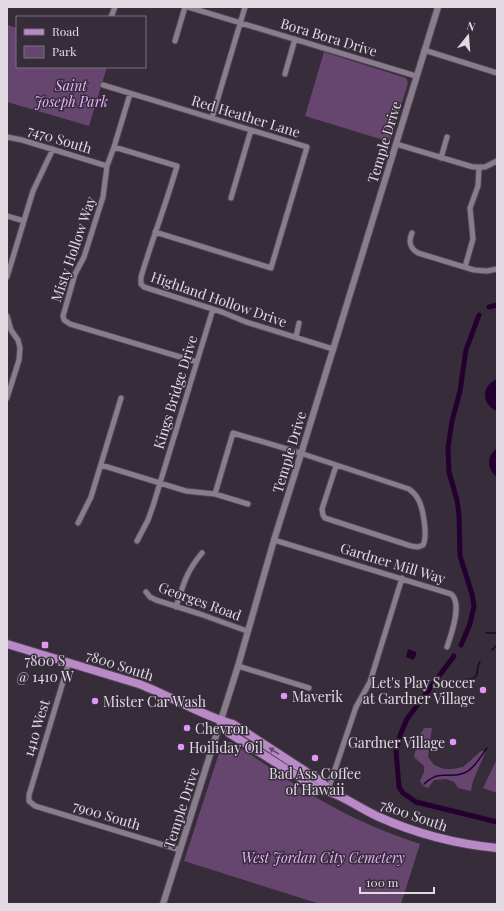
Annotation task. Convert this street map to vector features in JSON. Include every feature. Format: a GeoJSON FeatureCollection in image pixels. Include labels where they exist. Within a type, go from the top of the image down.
{"type":"FeatureCollection","features":[{"type":"Feature","properties":{"kind":"main road","name":"7800 South"},"geometry":{"type":"LineString","coordinates":[[7,644],[69,662],[157,691],[220,721],[229,733],[316,788],[328,790],[378,817],[446,840],[497,848]]}},
{"type":"Feature","properties":{"kind":"street"},"geometry":{"type":"LineString","coordinates":[[175,41],[185,7]]}},
{"type":"Feature","properties":{"kind":"street","name":"Bora Bora Drive"},"geometry":{"type":"LineString","coordinates":[[188,7],[416,76]]}},
{"type":"Feature","properties":{"kind":"street"},"geometry":{"type":"LineString","coordinates":[[212,118],[245,7]]}},
{"type":"Feature","properties":{"kind":"street","name":"Temple Drive"},"geometry":{"type":"LineString","coordinates":[[163,904],[238,666],[274,540],[302,454],[438,7]]}},
{"type":"Feature","properties":{"kind":"street"},"geometry":{"type":"LineString","coordinates":[[285,74],[295,39]]}},
{"type":"Feature","properties":{"kind":"street"},"geometry":{"type":"LineString","coordinates":[[424,50],[497,73]]}},
{"type":"Feature","properties":{"kind":"street","name":"Red Heather Lane"},"geometry":{"type":"LineString","coordinates":[[103,85],[307,147],[271,268],[155,232]]}},
{"type":"Feature","properties":{"kind":"street"},"geometry":{"type":"LineString","coordinates":[[107,166],[130,94]]}},
{"type":"Feature","properties":{"kind":"street"},"geometry":{"type":"LineString","coordinates":[[231,198],[251,130]]}},
{"type":"Feature","properties":{"kind":"street","name":"7470 South"},"geometry":{"type":"LineString","coordinates":[[7,137],[53,149],[107,166]]}},
{"type":"Feature","properties":{"kind":"street"},"geometry":{"type":"LineString","coordinates":[[441,158],[447,137]]}},
{"type":"Feature","properties":{"kind":"street"},"geometry":{"type":"LineString","coordinates":[[396,144],[466,166],[479,168],[497,161]]}},
{"type":"Feature","properties":{"kind":"street","name":"Highland Hollow Drive"},"geometry":{"type":"LineString","coordinates":[[114,147],[177,166],[163,214],[155,232],[141,277],[141,284],[147,289],[213,309],[246,322],[333,349]]}},
{"type":"Feature","properties":{"kind":"street"},"geometry":{"type":"LineString","coordinates":[[7,277],[36,181],[53,149]]}},
{"type":"Feature","properties":{"kind":"street","name":"Misty Hollow Way"},"geometry":{"type":"LineString","coordinates":[[107,166],[103,197],[84,257],[75,274],[64,311],[64,320],[70,324],[197,362]]}},
{"type":"Feature","properties":{"kind":"street"},"geometry":{"type":"LineString","coordinates":[[465,267],[473,239],[470,208],[478,186],[479,168]]}},
{"type":"Feature","properties":{"kind":"street"},"geometry":{"type":"LineString","coordinates":[[7,216],[24,221]]}},
{"type":"Feature","properties":{"kind":"street"},"geometry":{"type":"LineString","coordinates":[[412,233],[410,245],[412,250],[418,253],[481,271],[497,268]]}},
{"type":"Feature","properties":{"kind":"street","name":"Kings Bridge Drive"},"geometry":{"type":"LineString","coordinates":[[137,542],[148,520],[213,309]]}},
{"type":"Feature","properties":{"kind":"street"},"geometry":{"type":"LineString","coordinates":[[7,316],[11,330],[18,340],[20,354],[7,398]]}},
{"type":"Feature","properties":{"kind":"street"},"geometry":{"type":"LineString","coordinates":[[296,338],[299,323]]}},
{"type":"Feature","properties":{"kind":"street"},"geometry":{"type":"LineString","coordinates":[[78,523],[91,497],[121,398]]}},
{"type":"Feature","properties":{"kind":"street"},"geometry":{"type":"LineString","coordinates":[[215,494],[233,433],[402,486],[414,494],[422,508],[425,542],[418,547],[411,546],[325,518],[322,509],[336,466]]}},
{"type":"Feature","properties":{"kind":"street"},"geometry":{"type":"LineString","coordinates":[[101,465],[186,491],[215,494],[248,504]]}},
{"type":"Feature","properties":{"kind":"street","name":"Gardner Mill Way"},"geometry":{"type":"LineString","coordinates":[[274,540],[448,592],[455,597],[456,602],[455,622],[447,647]]}},
{"type":"Feature","properties":{"kind":"street"},"geometry":{"type":"LineString","coordinates":[[176,607],[186,576],[202,553]]}},
{"type":"Feature","properties":{"kind":"street"},"geometry":{"type":"LineString","coordinates":[[328,790],[356,707],[370,682],[402,578]]}},
{"type":"Feature","properties":{"kind":"street","name":"Georges Road"},"geometry":{"type":"LineString","coordinates":[[146,592],[153,599],[247,631]]}},
{"type":"Feature","properties":{"kind":"street","name":"1410 West"},"geometry":{"type":"LineString","coordinates":[[29,801],[28,795],[69,662]]}},
{"type":"Feature","properties":{"kind":"street"},"geometry":{"type":"LineString","coordinates":[[238,666],[309,688]]}},
{"type":"Feature","properties":{"kind":"street","name":"7900 South"},"geometry":{"type":"LineString","coordinates":[[29,801],[35,806],[180,850]]}},
{"type":"Feature","properties":{"kind":"green space","name":"Saint Joseph Park"},"geometry":{"type":"Polygon","coordinates":[[[7,25],[16,28],[16,68],[107,68],[89,126],[7,102],[7,25]]]}},
{"type":"Feature","properties":{"kind":"green space"},"geometry":{"type":"Polygon","coordinates":[[[324,52],[406,78],[408,83],[390,142],[305,116],[324,52]]]}},
{"type":"Feature","properties":{"kind":"green space"},"geometry":{"type":"Polygon","coordinates":[[[424,728],[432,728],[428,757],[434,765],[444,769],[463,767],[481,751],[486,751],[473,781],[471,791],[458,788],[454,782],[446,779],[434,780],[428,788],[422,785],[420,781],[424,772],[424,766],[414,757],[418,739],[424,728]]]}},
{"type":"Feature","properties":{"kind":"green space","name":"West Jordan City Cemetery"},"geometry":{"type":"Polygon","coordinates":[[[231,742],[322,801],[356,819],[420,844],[401,904],[320,904],[184,861],[221,747],[223,743],[231,742]]]}},
{"type":"Feature","properties":{"kind":"green space"},"geometry":{"type":"Polygon","coordinates":[[[497,759],[497,793],[483,788],[497,759]]]}},
{"type":"Feature","properties":{"kind":"shaded area"},"geometry":{"type":"Polygon","coordinates":[[[497,379],[497,411],[488,404],[485,395],[488,386],[497,379]]]}},
{"type":"Feature","properties":{"kind":"shaded area"},"geometry":{"type":"Polygon","coordinates":[[[497,448],[497,477],[493,474],[489,462],[491,455],[497,448]]]}},
{"type":"Feature","properties":{"kind":"shaded area"},"geometry":{"type":"Polygon","coordinates":[[[408,649],[416,652],[416,656],[413,660],[406,657],[408,649]]]}},
{"type":"Feature","properties":{"kind":"waterway"},"geometry":{"type":"LineString","coordinates":[[489,307],[497,305]]}},
{"type":"Feature","properties":{"kind":"waterway"},"geometry":{"type":"LineString","coordinates":[[461,645],[470,624],[474,606],[472,594],[460,556],[459,515],[457,500],[449,472],[448,448],[452,421],[460,391],[466,350],[479,315]]}},
{"type":"Feature","properties":{"kind":"waterway"},"geometry":{"type":"LineString","coordinates":[[486,633],[497,633]]}},
{"type":"Feature","properties":{"kind":"waterway"},"geometry":{"type":"LineString","coordinates":[[492,650],[497,645]]}},
{"type":"Feature","properties":{"kind":"waterway"},"geometry":{"type":"LineString","coordinates":[[454,656],[407,719],[401,733],[396,750],[399,787],[403,793],[416,802],[497,822]]}},
{"type":"Feature","properties":{"kind":"waterway"},"geometry":{"type":"LineString","coordinates":[[462,681],[475,677],[480,662]]}},
{"type":"Feature","properties":{"kind":"waterway"},"geometry":{"type":"LineString","coordinates":[[424,784],[430,779],[440,775],[458,775],[468,771],[477,762],[487,748]]}},
{"type":"Feature","properties":{"kind":"railway"},"geometry":{"type":"LineString","coordinates":[[11,904],[16,904]]}},
{"type":"Feature","properties":{"kind":"place","name":"7800 S @ 1410 W"},"geometry":{"type":"Point","coordinates":[45,645]}},
{"type":"Feature","properties":{"kind":"place","name":"Let's Play Soccer at Gardner Village"},"geometry":{"type":"Point","coordinates":[483,690]}},
{"type":"Feature","properties":{"kind":"place","name":"Maverik"},"geometry":{"type":"Point","coordinates":[284,696]}},
{"type":"Feature","properties":{"kind":"place","name":"Mister Car Wash"},"geometry":{"type":"Point","coordinates":[95,701]}},
{"type":"Feature","properties":{"kind":"place","name":"Chevron"},"geometry":{"type":"Point","coordinates":[187,728]}},
{"type":"Feature","properties":{"kind":"place","name":"Gardner Village"},"geometry":{"type":"Point","coordinates":[453,742]}},
{"type":"Feature","properties":{"kind":"place","name":"Hoiliday Oil"},"geometry":{"type":"Point","coordinates":[181,747]}},
{"type":"Feature","properties":{"kind":"place","name":"Bad Ass Coffee of Hawaii"},"geometry":{"type":"Point","coordinates":[315,758]}}]}
